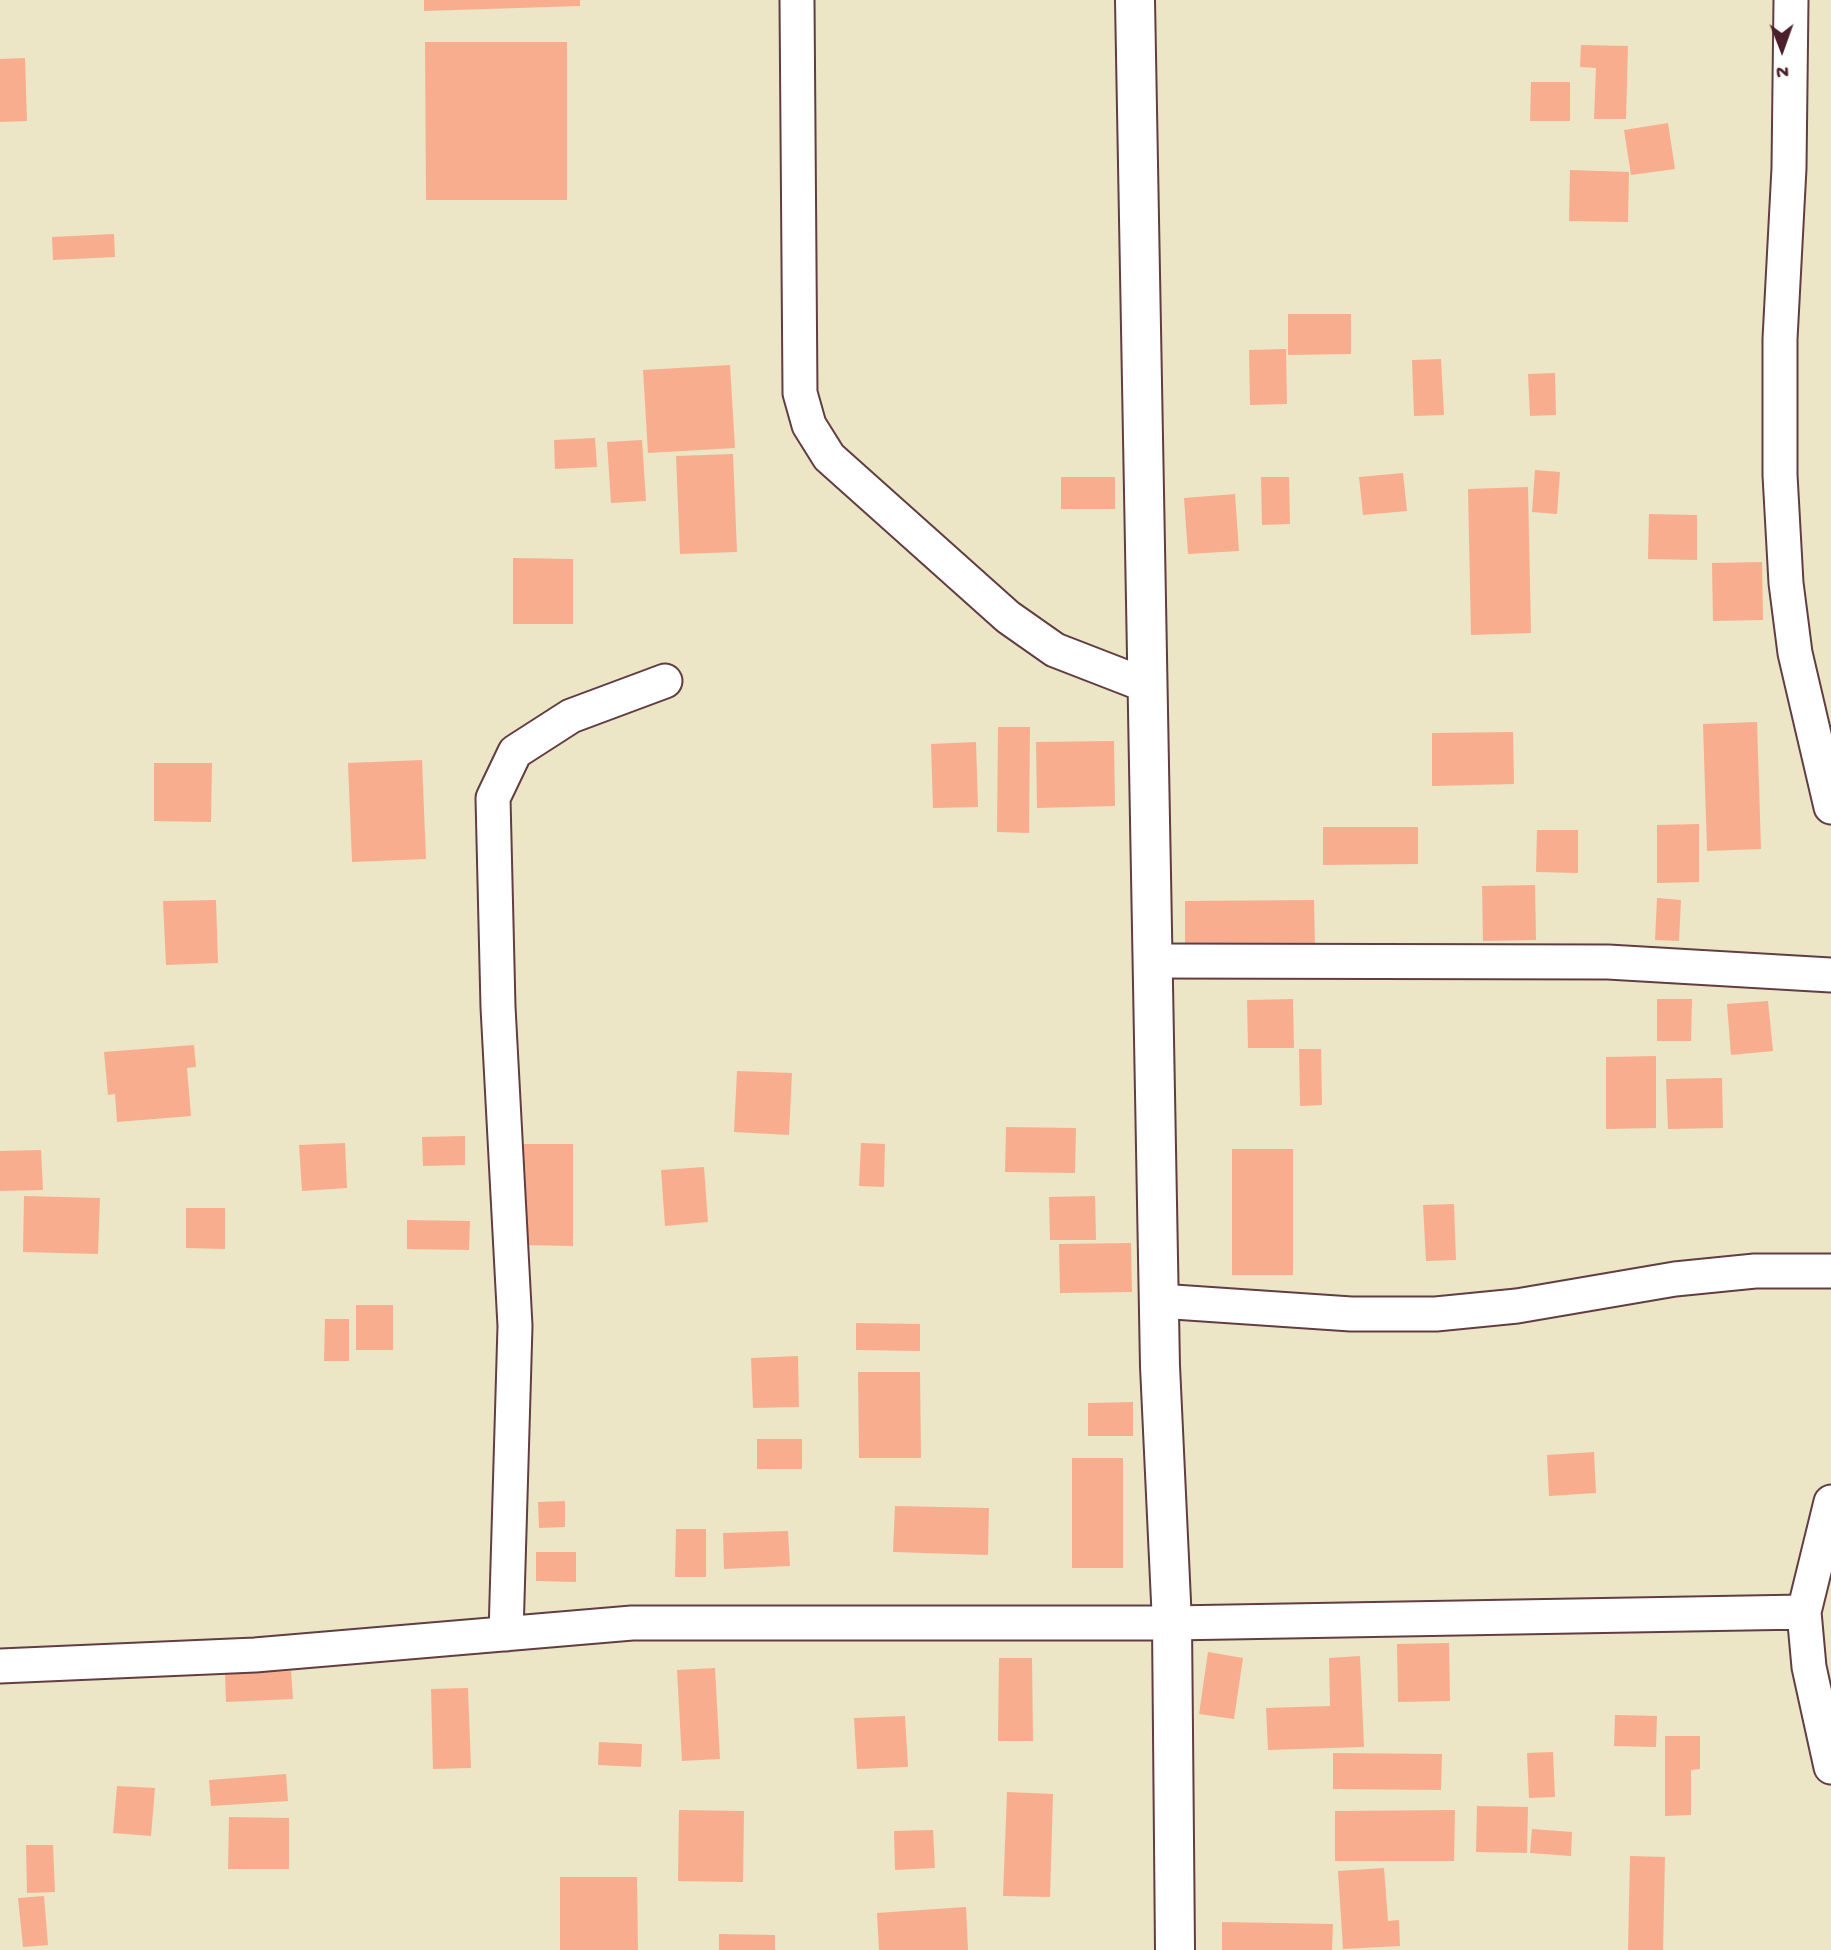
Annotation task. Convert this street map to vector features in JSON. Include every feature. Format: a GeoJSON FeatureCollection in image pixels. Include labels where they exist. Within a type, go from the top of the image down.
{"type":"FeatureCollection","features":[{"type":"Feature","properties":{"kind":"main road"},"geometry":{"type":"LineString","coordinates":[[1135,0],[1159,1301],[1172,1623],[1174,1950]]}},
{"type":"Feature","properties":{"kind":"street"},"geometry":{"type":"LineString","coordinates":[[797,0],[800,393],[809,425],[829,457],[1008,617],[1055,650],[1148,685]]}},
{"type":"Feature","properties":{"kind":"street"},"geometry":{"type":"LineString","coordinates":[[1791,0],[1789,168],[1780,339],[1780,475],[1786,583],[1795,653],[1831,807]]}},
{"type":"Feature","properties":{"kind":"street"},"geometry":{"type":"LineString","coordinates":[[506,1634],[515,1326],[498,1007],[494,798],[515,751],[570,716],[665,681]]}},
{"type":"Feature","properties":{"kind":"street"},"geometry":{"type":"LineString","coordinates":[[1154,961],[1608,962],[1831,975]]}},
{"type":"Feature","properties":{"kind":"street"},"geometry":{"type":"LineString","coordinates":[[1159,1301],[1350,1314],[1436,1314],[1517,1306],[1675,1279],[1755,1272],[1831,1271]]}},
{"type":"Feature","properties":{"kind":"street"},"geometry":{"type":"LineString","coordinates":[[1831,1502],[1804,1612],[1809,1667],[1831,1767]]}},
{"type":"Feature","properties":{"kind":"street"},"geometry":{"type":"LineString","coordinates":[[0,1666],[255,1655],[632,1623],[1172,1623],[1804,1612]]}},
{"type":"Feature","properties":{"kind":"building"},"geometry":{"type":"Polygon","coordinates":[[[424,0],[580,0],[580,6],[424,11],[424,0]]]}},
{"type":"Feature","properties":{"kind":"building"},"geometry":{"type":"Polygon","coordinates":[[[425,42],[567,42],[567,200],[426,200],[425,42]]]}},
{"type":"Feature","properties":{"kind":"building"},"geometry":{"type":"Polygon","coordinates":[[[1581,45],[1628,46],[1626,119],[1594,119],[1596,68],[1580,67],[1581,45]]]}},
{"type":"Feature","properties":{"kind":"building"},"geometry":{"type":"Polygon","coordinates":[[[25,58],[27,121],[0,122],[0,59],[25,58]]]}},
{"type":"Feature","properties":{"kind":"building"},"geometry":{"type":"Polygon","coordinates":[[[1531,82],[1570,82],[1570,121],[1530,121],[1531,82]]]}},
{"type":"Feature","properties":{"kind":"building"},"geometry":{"type":"Polygon","coordinates":[[[1668,123],[1675,169],[1631,175],[1624,130],[1668,123]]]}},
{"type":"Feature","properties":{"kind":"building"},"geometry":{"type":"Polygon","coordinates":[[[1570,170],[1629,172],[1628,222],[1569,221],[1570,170]]]}},
{"type":"Feature","properties":{"kind":"building"},"geometry":{"type":"Polygon","coordinates":[[[114,234],[115,257],[53,260],[52,237],[114,234]]]}},
{"type":"Feature","properties":{"kind":"building"},"geometry":{"type":"Polygon","coordinates":[[[1288,314],[1351,314],[1351,354],[1288,355],[1288,314]]]}},
{"type":"Feature","properties":{"kind":"building"},"geometry":{"type":"Polygon","coordinates":[[[1286,349],[1287,404],[1250,405],[1249,350],[1286,349]]]}},
{"type":"Feature","properties":{"kind":"building"},"geometry":{"type":"Polygon","coordinates":[[[1441,359],[1444,415],[1414,416],[1412,360],[1441,359]]]}},
{"type":"Feature","properties":{"kind":"building"},"geometry":{"type":"Polygon","coordinates":[[[730,365],[735,448],[648,453],[643,370],[730,365]]]}},
{"type":"Feature","properties":{"kind":"building"},"geometry":{"type":"Polygon","coordinates":[[[1555,373],[1556,415],[1530,416],[1528,374],[1555,373]]]}},
{"type":"Feature","properties":{"kind":"building"},"geometry":{"type":"Polygon","coordinates":[[[595,438],[597,467],[555,469],[554,440],[595,438]]]}},
{"type":"Feature","properties":{"kind":"building"},"geometry":{"type":"Polygon","coordinates":[[[642,440],[646,501],[611,503],[607,442],[642,440]]]}},
{"type":"Feature","properties":{"kind":"building"},"geometry":{"type":"Polygon","coordinates":[[[733,454],[737,552],[680,554],[676,456],[733,454]]]}},
{"type":"Feature","properties":{"kind":"building"},"geometry":{"type":"Polygon","coordinates":[[[1535,470],[1560,472],[1557,514],[1532,512],[1535,470]]]}},
{"type":"Feature","properties":{"kind":"building"},"geometry":{"type":"Polygon","coordinates":[[[1403,473],[1407,511],[1363,515],[1359,477],[1403,473]]]}},
{"type":"Feature","properties":{"kind":"building"},"geometry":{"type":"Polygon","coordinates":[[[1061,477],[1115,477],[1115,509],[1061,509],[1061,477]]]}},
{"type":"Feature","properties":{"kind":"building"},"geometry":{"type":"Polygon","coordinates":[[[1261,477],[1289,477],[1290,524],[1262,525],[1261,477]]]}},
{"type":"Feature","properties":{"kind":"building"},"geometry":{"type":"Polygon","coordinates":[[[1528,487],[1531,633],[1471,635],[1468,489],[1528,487]]]}},
{"type":"Feature","properties":{"kind":"building"},"geometry":{"type":"Polygon","coordinates":[[[1235,494],[1239,551],[1188,554],[1184,498],[1235,494]]]}},
{"type":"Feature","properties":{"kind":"building"},"geometry":{"type":"Polygon","coordinates":[[[1649,514],[1697,515],[1697,560],[1648,559],[1649,514]]]}},
{"type":"Feature","properties":{"kind":"building"},"geometry":{"type":"Polygon","coordinates":[[[513,558],[573,559],[573,624],[513,624],[513,558]]]}},
{"type":"Feature","properties":{"kind":"building"},"geometry":{"type":"Polygon","coordinates":[[[1762,562],[1763,620],[1713,621],[1712,563],[1762,562]]]}},
{"type":"Feature","properties":{"kind":"building"},"geometry":{"type":"Polygon","coordinates":[[[1757,722],[1761,849],[1707,851],[1703,724],[1757,722]]]}},
{"type":"Feature","properties":{"kind":"building"},"geometry":{"type":"Polygon","coordinates":[[[998,727],[1030,727],[1029,833],[997,832],[998,727]]]}},
{"type":"Feature","properties":{"kind":"building"},"geometry":{"type":"Polygon","coordinates":[[[1513,732],[1514,784],[1432,786],[1432,733],[1513,732]]]}},
{"type":"Feature","properties":{"kind":"building"},"geometry":{"type":"Polygon","coordinates":[[[1114,741],[1115,806],[1037,808],[1036,742],[1114,741]]]}},
{"type":"Feature","properties":{"kind":"building"},"geometry":{"type":"Polygon","coordinates":[[[976,742],[978,807],[933,808],[931,744],[976,742]]]}},
{"type":"Feature","properties":{"kind":"building"},"geometry":{"type":"Polygon","coordinates":[[[422,760],[426,859],[352,862],[348,763],[422,760]]]}},
{"type":"Feature","properties":{"kind":"building"},"geometry":{"type":"Polygon","coordinates":[[[154,763],[212,763],[211,822],[154,821],[154,763]]]}},
{"type":"Feature","properties":{"kind":"building"},"geometry":{"type":"Polygon","coordinates":[[[1699,824],[1699,882],[1657,883],[1657,825],[1699,824]]]}},
{"type":"Feature","properties":{"kind":"building"},"geometry":{"type":"Polygon","coordinates":[[[1323,827],[1418,827],[1418,864],[1323,865],[1323,827]]]}},
{"type":"Feature","properties":{"kind":"building"},"geometry":{"type":"Polygon","coordinates":[[[1537,830],[1578,830],[1578,873],[1536,872],[1537,830]]]}},
{"type":"Feature","properties":{"kind":"building"},"geometry":{"type":"Polygon","coordinates":[[[1535,885],[1536,940],[1483,941],[1482,886],[1535,885]]]}},
{"type":"Feature","properties":{"kind":"building"},"geometry":{"type":"Polygon","coordinates":[[[1657,898],[1681,900],[1679,941],[1655,940],[1657,898]]]}},
{"type":"Feature","properties":{"kind":"building"},"geometry":{"type":"Polygon","coordinates":[[[216,900],[218,963],[166,965],[163,901],[216,900]]]}},
{"type":"Feature","properties":{"kind":"building"},"geometry":{"type":"Polygon","coordinates":[[[1314,900],[1315,946],[1185,947],[1185,901],[1314,900]]]}},
{"type":"Feature","properties":{"kind":"building"},"geometry":{"type":"Polygon","coordinates":[[[1293,999],[1294,1048],[1248,1048],[1247,1000],[1293,999]]]}},
{"type":"Feature","properties":{"kind":"building"},"geometry":{"type":"Polygon","coordinates":[[[1657,999],[1692,999],[1691,1041],[1657,1041],[1657,999]]]}},
{"type":"Feature","properties":{"kind":"building"},"geometry":{"type":"Polygon","coordinates":[[[1768,1001],[1773,1051],[1731,1055],[1727,1004],[1768,1001]]]}},
{"type":"Feature","properties":{"kind":"building"},"geometry":{"type":"Polygon","coordinates":[[[194,1045],[196,1067],[187,1068],[191,1116],[117,1122],[115,1094],[108,1095],[104,1052],[194,1045]]]}},
{"type":"Feature","properties":{"kind":"building"},"geometry":{"type":"Polygon","coordinates":[[[1299,1049],[1321,1049],[1322,1105],[1300,1106],[1299,1049]]]}},
{"type":"Feature","properties":{"kind":"building"},"geometry":{"type":"Polygon","coordinates":[[[1656,1056],[1656,1128],[1606,1129],[1606,1057],[1656,1056]]]}},
{"type":"Feature","properties":{"kind":"building"},"geometry":{"type":"Polygon","coordinates":[[[737,1071],[792,1073],[789,1135],[734,1132],[737,1071]]]}},
{"type":"Feature","properties":{"kind":"building"},"geometry":{"type":"Polygon","coordinates":[[[1722,1078],[1723,1128],[1668,1129],[1666,1079],[1722,1078]]]}},
{"type":"Feature","properties":{"kind":"building"},"geometry":{"type":"Polygon","coordinates":[[[1006,1127],[1076,1128],[1075,1173],[1005,1172],[1006,1127]]]}},
{"type":"Feature","properties":{"kind":"building"},"geometry":{"type":"Polygon","coordinates":[[[465,1136],[465,1165],[423,1166],[422,1137],[465,1136]]]}},
{"type":"Feature","properties":{"kind":"building"},"geometry":{"type":"Polygon","coordinates":[[[345,1143],[347,1188],[302,1191],[299,1145],[345,1143]]]}},
{"type":"Feature","properties":{"kind":"building"},"geometry":{"type":"Polygon","coordinates":[[[861,1143],[885,1144],[884,1187],[859,1186],[861,1143]]]}},
{"type":"Feature","properties":{"kind":"building"},"geometry":{"type":"Polygon","coordinates":[[[523,1144],[573,1144],[573,1246],[522,1245],[523,1144]]]}},
{"type":"Feature","properties":{"kind":"building"},"geometry":{"type":"Polygon","coordinates":[[[1232,1149],[1293,1149],[1293,1275],[1232,1275],[1232,1149]]]}},
{"type":"Feature","properties":{"kind":"building"},"geometry":{"type":"Polygon","coordinates":[[[41,1150],[43,1190],[0,1191],[0,1151],[41,1150]]]}},
{"type":"Feature","properties":{"kind":"building"},"geometry":{"type":"Polygon","coordinates":[[[704,1167],[708,1222],[665,1226],[661,1170],[704,1167]]]}},
{"type":"Feature","properties":{"kind":"building"},"geometry":{"type":"Polygon","coordinates":[[[24,1196],[100,1198],[98,1254],[23,1252],[24,1196]]]}},
{"type":"Feature","properties":{"kind":"building"},"geometry":{"type":"Polygon","coordinates":[[[1095,1196],[1096,1240],[1050,1240],[1049,1197],[1095,1196]]]}},
{"type":"Feature","properties":{"kind":"building"},"geometry":{"type":"Polygon","coordinates":[[[1454,1204],[1456,1260],[1426,1261],[1423,1205],[1454,1204]]]}},
{"type":"Feature","properties":{"kind":"building"},"geometry":{"type":"Polygon","coordinates":[[[186,1208],[225,1208],[225,1249],[186,1248],[186,1208]]]}},
{"type":"Feature","properties":{"kind":"building"},"geometry":{"type":"Polygon","coordinates":[[[407,1220],[470,1221],[469,1250],[407,1249],[407,1220]]]}},
{"type":"Feature","properties":{"kind":"building"},"geometry":{"type":"Polygon","coordinates":[[[1131,1243],[1132,1292],[1060,1293],[1059,1244],[1131,1243]]]}},
{"type":"Feature","properties":{"kind":"building"},"geometry":{"type":"Polygon","coordinates":[[[356,1305],[393,1305],[393,1350],[356,1350],[356,1305]]]}},
{"type":"Feature","properties":{"kind":"building"},"geometry":{"type":"Polygon","coordinates":[[[325,1319],[349,1319],[349,1361],[324,1361],[325,1319]]]}},
{"type":"Feature","properties":{"kind":"building"},"geometry":{"type":"Polygon","coordinates":[[[856,1323],[920,1324],[920,1351],[856,1350],[856,1323]]]}},
{"type":"Feature","properties":{"kind":"building"},"geometry":{"type":"Polygon","coordinates":[[[798,1356],[799,1407],[753,1408],[751,1358],[798,1356]]]}},
{"type":"Feature","properties":{"kind":"building"},"geometry":{"type":"Polygon","coordinates":[[[858,1372],[920,1372],[921,1458],[859,1458],[858,1372]]]}},
{"type":"Feature","properties":{"kind":"building"},"geometry":{"type":"Polygon","coordinates":[[[1133,1402],[1133,1436],[1088,1436],[1088,1403],[1133,1402]]]}},
{"type":"Feature","properties":{"kind":"building"},"geometry":{"type":"Polygon","coordinates":[[[757,1439],[802,1439],[802,1469],[757,1469],[757,1439]]]}},
{"type":"Feature","properties":{"kind":"building"},"geometry":{"type":"Polygon","coordinates":[[[1594,1452],[1596,1493],[1549,1496],[1547,1455],[1594,1452]]]}},
{"type":"Feature","properties":{"kind":"building"},"geometry":{"type":"Polygon","coordinates":[[[1072,1458],[1123,1458],[1123,1568],[1072,1568],[1072,1458]]]}},
{"type":"Feature","properties":{"kind":"building"},"geometry":{"type":"Polygon","coordinates":[[[565,1501],[565,1527],[539,1528],[538,1502],[565,1501]]]}},
{"type":"Feature","properties":{"kind":"building"},"geometry":{"type":"Polygon","coordinates":[[[895,1506],[989,1508],[988,1555],[893,1552],[895,1506]]]}},
{"type":"Feature","properties":{"kind":"building"},"geometry":{"type":"Polygon","coordinates":[[[676,1529],[706,1529],[706,1577],[675,1577],[676,1529]]]}},
{"type":"Feature","properties":{"kind":"building"},"geometry":{"type":"Polygon","coordinates":[[[788,1531],[790,1566],[724,1569],[723,1533],[788,1531]]]}},
{"type":"Feature","properties":{"kind":"building"},"geometry":{"type":"Polygon","coordinates":[[[536,1552],[576,1552],[576,1582],[536,1581],[536,1552]]]}},
{"type":"Feature","properties":{"kind":"building"},"geometry":{"type":"Polygon","coordinates":[[[1449,1643],[1450,1701],[1398,1702],[1397,1644],[1449,1643]]]}},
{"type":"Feature","properties":{"kind":"building"},"geometry":{"type":"Polygon","coordinates":[[[1208,1652],[1243,1658],[1234,1719],[1199,1714],[1208,1652]]]}},
{"type":"Feature","properties":{"kind":"building"},"geometry":{"type":"Polygon","coordinates":[[[1360,1656],[1364,1747],[1268,1750],[1266,1708],[1330,1706],[1329,1658],[1360,1656]]]}},
{"type":"Feature","properties":{"kind":"building"},"geometry":{"type":"Polygon","coordinates":[[[999,1658],[1032,1658],[1033,1741],[998,1741],[999,1658]]]}},
{"type":"Feature","properties":{"kind":"building"},"geometry":{"type":"Polygon","coordinates":[[[715,1668],[720,1759],[682,1761],[677,1670],[715,1668]]]}},
{"type":"Feature","properties":{"kind":"building"},"geometry":{"type":"Polygon","coordinates":[[[291,1671],[293,1699],[226,1702],[225,1673],[291,1671]]]}},
{"type":"Feature","properties":{"kind":"building"},"geometry":{"type":"Polygon","coordinates":[[[468,1688],[471,1768],[433,1769],[431,1689],[468,1688]]]}},
{"type":"Feature","properties":{"kind":"building"},"geometry":{"type":"Polygon","coordinates":[[[1615,1715],[1657,1716],[1656,1747],[1614,1746],[1615,1715]]]}},
{"type":"Feature","properties":{"kind":"building"},"geometry":{"type":"Polygon","coordinates":[[[905,1716],[908,1767],[857,1769],[854,1718],[905,1716]]]}},
{"type":"Feature","properties":{"kind":"building"},"geometry":{"type":"Polygon","coordinates":[[[1665,1736],[1700,1736],[1700,1769],[1691,1770],[1691,1815],[1665,1816],[1665,1736]]]}},
{"type":"Feature","properties":{"kind":"building"},"geometry":{"type":"Polygon","coordinates":[[[599,1742],[642,1744],[641,1767],[598,1765],[599,1742]]]}},
{"type":"Feature","properties":{"kind":"building"},"geometry":{"type":"Polygon","coordinates":[[[1553,1752],[1555,1797],[1529,1798],[1527,1753],[1553,1752]]]}},
{"type":"Feature","properties":{"kind":"building"},"geometry":{"type":"Polygon","coordinates":[[[1333,1753],[1442,1754],[1441,1790],[1333,1789],[1333,1753]]]}},
{"type":"Feature","properties":{"kind":"building"},"geometry":{"type":"Polygon","coordinates":[[[286,1774],[288,1801],[211,1806],[209,1780],[286,1774]]]}},
{"type":"Feature","properties":{"kind":"building"},"geometry":{"type":"Polygon","coordinates":[[[117,1786],[155,1788],[151,1836],[113,1833],[117,1786]]]}},
{"type":"Feature","properties":{"kind":"building"},"geometry":{"type":"Polygon","coordinates":[[[1007,1792],[1053,1794],[1050,1897],[1003,1896],[1007,1792]]]}},
{"type":"Feature","properties":{"kind":"building"},"geometry":{"type":"Polygon","coordinates":[[[1477,1806],[1528,1807],[1527,1853],[1476,1852],[1477,1806]]]}},
{"type":"Feature","properties":{"kind":"building"},"geometry":{"type":"Polygon","coordinates":[[[679,1810],[744,1811],[743,1882],[678,1881],[679,1810]]]}},
{"type":"Feature","properties":{"kind":"building"},"geometry":{"type":"Polygon","coordinates":[[[1455,1810],[1454,1861],[1335,1861],[1335,1811],[1455,1810]]]}},
{"type":"Feature","properties":{"kind":"building"},"geometry":{"type":"Polygon","coordinates":[[[229,1817],[289,1818],[289,1869],[228,1869],[229,1817]]]}},
{"type":"Feature","properties":{"kind":"building"},"geometry":{"type":"Polygon","coordinates":[[[1532,1829],[1572,1832],[1571,1856],[1530,1853],[1532,1829]]]}},
{"type":"Feature","properties":{"kind":"building"},"geometry":{"type":"Polygon","coordinates":[[[933,1830],[935,1868],[895,1870],[894,1831],[933,1830]]]}},
{"type":"Feature","properties":{"kind":"building"},"geometry":{"type":"Polygon","coordinates":[[[26,1845],[53,1845],[55,1892],[27,1893],[26,1845]]]}},
{"type":"Feature","properties":{"kind":"building"},"geometry":{"type":"Polygon","coordinates":[[[1630,1856],[1665,1857],[1663,1950],[1628,1950],[1630,1856]]]}},
{"type":"Feature","properties":{"kind":"building"},"geometry":{"type":"Polygon","coordinates":[[[1384,1868],[1388,1921],[1399,1920],[1400,1946],[1343,1949],[1338,1871],[1384,1868]]]}},
{"type":"Feature","properties":{"kind":"building"},"geometry":{"type":"Polygon","coordinates":[[[560,1877],[637,1877],[638,1950],[560,1950],[560,1877]]]}},
{"type":"Feature","properties":{"kind":"building"},"geometry":{"type":"Polygon","coordinates":[[[44,1896],[48,1945],[23,1947],[18,1898],[44,1896]]]}},
{"type":"Feature","properties":{"kind":"building"},"geometry":{"type":"Polygon","coordinates":[[[966,1907],[968,1950],[879,1950],[877,1913],[966,1907]]]}},
{"type":"Feature","properties":{"kind":"building"},"geometry":{"type":"Polygon","coordinates":[[[1222,1922],[1333,1924],[1332,1950],[1222,1950],[1222,1922]]]}},
{"type":"Feature","properties":{"kind":"building"},"geometry":{"type":"Polygon","coordinates":[[[719,1934],[775,1935],[775,1950],[719,1950],[719,1934]]]}}]}
